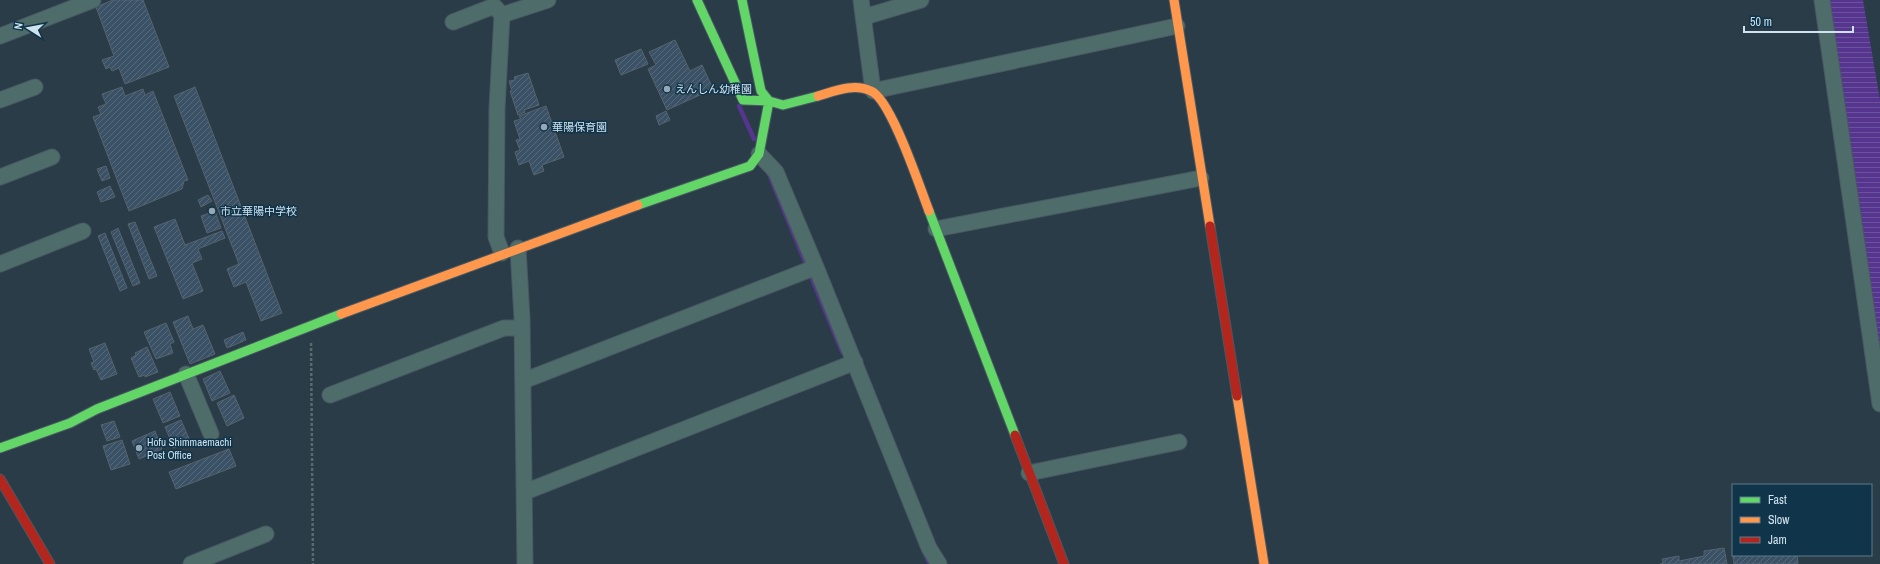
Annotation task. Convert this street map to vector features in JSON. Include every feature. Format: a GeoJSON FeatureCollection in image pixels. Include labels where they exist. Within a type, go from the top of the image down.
{"type":"FeatureCollection","features":[{"type":"Feature","properties":{"kind":"street"},"geometry":{"type":"LineString","coordinates":[[0,36],[93,0]]}},
{"type":"Feature","properties":{"kind":"street"},"geometry":{"type":"LineString","coordinates":[[502,254],[496,237],[496,230],[497,108],[503,0]]}},
{"type":"Feature","properties":{"kind":"street"},"geometry":{"type":"LineString","coordinates":[[502,15],[548,0]]}},
{"type":"Feature","properties":{"kind":"street"},"geometry":{"type":"LineString","coordinates":[[697,0],[743,100],[769,101],[783,105],[844,89],[859,87],[873,91],[1177,26]]}},
{"type":"Feature","properties":{"kind":"street"},"geometry":{"type":"LineString","coordinates":[[0,448],[70,423],[97,409],[311,325],[518,248],[750,166],[759,154],[769,101],[761,91],[742,0]]}},
{"type":"Feature","properties":{"kind":"street"},"geometry":{"type":"LineString","coordinates":[[860,0],[864,17],[873,91],[885,104],[893,120],[1064,564]]}},
{"type":"Feature","properties":{"kind":"street"},"geometry":{"type":"LineString","coordinates":[[864,17],[921,0]]}},
{"type":"Feature","properties":{"kind":"street"},"geometry":{"type":"LineString","coordinates":[[1174,0],[1201,178],[1264,564]]}},
{"type":"Feature","properties":{"kind":"street"},"geometry":{"type":"LineString","coordinates":[[1822,0],[1880,404]]}},
{"type":"Feature","properties":{"kind":"street"},"geometry":{"type":"LineString","coordinates":[[453,22],[494,6],[502,15]]}},
{"type":"Feature","properties":{"kind":"street"},"geometry":{"type":"LineString","coordinates":[[0,100],[35,86]]}},
{"type":"Feature","properties":{"kind":"street"},"geometry":{"type":"LineString","coordinates":[[759,154],[776,172],[816,267],[929,548],[938,564]]}},
{"type":"Feature","properties":{"kind":"street"},"geometry":{"type":"LineString","coordinates":[[0,177],[52,157]]}},
{"type":"Feature","properties":{"kind":"street"},"geometry":{"type":"LineString","coordinates":[[936,229],[1201,178]]}},
{"type":"Feature","properties":{"kind":"street"},"geometry":{"type":"LineString","coordinates":[[0,264],[83,231]]}},
{"type":"Feature","properties":{"kind":"street"},"geometry":{"type":"LineString","coordinates":[[518,248],[522,328],[525,564]]}},
{"type":"Feature","properties":{"kind":"street"},"geometry":{"type":"LineString","coordinates":[[523,381],[816,267]]}},
{"type":"Feature","properties":{"kind":"street"},"geometry":{"type":"LineString","coordinates":[[330,395],[504,328],[522,328]]}},
{"type":"Feature","properties":{"kind":"street"},"geometry":{"type":"LineString","coordinates":[[525,492],[854,362]]}},
{"type":"Feature","properties":{"kind":"street"},"geometry":{"type":"LineString","coordinates":[[186,374],[211,434]]}},
{"type":"Feature","properties":{"kind":"street"},"geometry":{"type":"LineString","coordinates":[[1029,473],[1179,442]]}},
{"type":"Feature","properties":{"kind":"street"},"geometry":{"type":"LineString","coordinates":[[0,479],[50,564]]}},
{"type":"Feature","properties":{"kind":"street"},"geometry":{"type":"LineString","coordinates":[[191,564],[266,534]]}},
{"type":"Feature","properties":{"kind":"path"},"geometry":{"type":"LineString","coordinates":[[311,325],[313,564]]}},
{"type":"Feature","properties":{"kind":"shaded area"},"geometry":{"type":"Polygon","coordinates":[[[1821,0],[1863,0],[1880,100],[1880,377],[1821,0]]]}},
{"type":"Feature","properties":{"kind":"building"},"geometry":{"type":"Polygon","coordinates":[[[113,0],[143,0],[169,67],[125,84],[119,68],[112,71],[110,67],[106,69],[102,60],[114,56],[96,7],[113,0]]]}},
{"type":"Feature","properties":{"kind":"building"},"geometry":{"type":"Polygon","coordinates":[[[675,40],[690,71],[702,65],[713,89],[667,110],[648,69],[656,65],[649,52],[675,40]]]}},
{"type":"Feature","properties":{"kind":"building"},"geometry":{"type":"Polygon","coordinates":[[[641,49],[648,64],[621,75],[615,60],[641,49]]]}},
{"type":"Feature","properties":{"kind":"building"},"geometry":{"type":"Polygon","coordinates":[[[528,73],[539,105],[524,110],[525,112],[518,115],[510,91],[512,91],[509,81],[515,80],[514,77],[528,73]]]}},
{"type":"Feature","properties":{"kind":"building"},"geometry":{"type":"Polygon","coordinates":[[[122,87],[125,96],[143,89],[145,95],[153,91],[188,180],[184,181],[182,189],[129,211],[93,117],[101,114],[98,107],[106,104],[102,94],[122,87]]]}},
{"type":"Feature","properties":{"kind":"building"},"geometry":{"type":"Polygon","coordinates":[[[195,87],[282,313],[261,321],[246,282],[234,287],[227,269],[239,264],[174,96],[195,87]]]}},
{"type":"Feature","properties":{"kind":"building"},"geometry":{"type":"Polygon","coordinates":[[[546,106],[564,157],[542,165],[544,171],[534,175],[529,161],[519,165],[515,152],[520,150],[516,140],[520,139],[514,121],[521,119],[519,116],[546,106]]]}},
{"type":"Feature","properties":{"kind":"building"},"geometry":{"type":"Polygon","coordinates":[[[666,111],[670,120],[659,125],[656,116],[666,111]]]}},
{"type":"Feature","properties":{"kind":"building"},"geometry":{"type":"Polygon","coordinates":[[[106,166],[110,178],[102,181],[97,169],[106,166]]]}},
{"type":"Feature","properties":{"kind":"building"},"geometry":{"type":"Polygon","coordinates":[[[110,186],[115,197],[101,202],[97,192],[110,186]]]}},
{"type":"Feature","properties":{"kind":"building"},"geometry":{"type":"Polygon","coordinates":[[[208,195],[212,201],[201,207],[198,200],[208,195]]]}},
{"type":"Feature","properties":{"kind":"building"},"geometry":{"type":"Polygon","coordinates":[[[215,211],[221,228],[207,233],[201,216],[215,211]]]}},
{"type":"Feature","properties":{"kind":"building"},"geometry":{"type":"Polygon","coordinates":[[[175,219],[185,245],[222,231],[225,238],[198,249],[202,259],[192,263],[203,291],[183,299],[154,227],[175,219]]]}},
{"type":"Feature","properties":{"kind":"building"},"geometry":{"type":"Polygon","coordinates":[[[135,222],[157,276],[149,279],[128,224],[135,222]]]}},
{"type":"Feature","properties":{"kind":"building"},"geometry":{"type":"Polygon","coordinates":[[[118,228],[140,283],[133,286],[111,232],[118,228]]]}},
{"type":"Feature","properties":{"kind":"building"},"geometry":{"type":"Polygon","coordinates":[[[105,233],[127,288],[120,291],[98,236],[105,233]]]}},
{"type":"Feature","properties":{"kind":"building"},"geometry":{"type":"Polygon","coordinates":[[[188,316],[193,329],[203,325],[215,354],[190,364],[173,322],[188,316]]]}},
{"type":"Feature","properties":{"kind":"building"},"geometry":{"type":"Polygon","coordinates":[[[166,323],[174,342],[170,344],[173,353],[156,359],[144,332],[166,323]]]}},
{"type":"Feature","properties":{"kind":"building"},"geometry":{"type":"Polygon","coordinates":[[[243,332],[246,340],[227,348],[224,340],[243,332]]]}},
{"type":"Feature","properties":{"kind":"building"},"geometry":{"type":"Polygon","coordinates":[[[105,343],[117,374],[101,380],[96,369],[94,370],[91,363],[94,362],[89,349],[105,343]]]}},
{"type":"Feature","properties":{"kind":"building"},"geometry":{"type":"Polygon","coordinates":[[[147,347],[158,372],[145,377],[145,375],[139,377],[131,358],[136,355],[135,353],[147,347]]]}},
{"type":"Feature","properties":{"kind":"building"},"geometry":{"type":"Polygon","coordinates":[[[220,371],[230,393],[212,401],[203,379],[220,371]]]}},
{"type":"Feature","properties":{"kind":"building"},"geometry":{"type":"Polygon","coordinates":[[[170,392],[180,416],[163,423],[153,399],[170,392]]]}},
{"type":"Feature","properties":{"kind":"building"},"geometry":{"type":"Polygon","coordinates":[[[234,395],[244,418],[227,426],[217,403],[234,395]]]}},
{"type":"Feature","properties":{"kind":"building"},"geometry":{"type":"Polygon","coordinates":[[[181,420],[190,441],[174,448],[165,427],[181,420]]]}},
{"type":"Feature","properties":{"kind":"building"},"geometry":{"type":"Polygon","coordinates":[[[114,421],[120,437],[107,441],[101,425],[114,421]]]}},
{"type":"Feature","properties":{"kind":"building"},"geometry":{"type":"Polygon","coordinates":[[[155,431],[162,449],[139,459],[132,441],[155,431]]]}},
{"type":"Feature","properties":{"kind":"building"},"geometry":{"type":"Polygon","coordinates":[[[122,440],[130,464],[111,470],[103,446],[122,440]]]}},
{"type":"Feature","properties":{"kind":"building"},"geometry":{"type":"Polygon","coordinates":[[[229,449],[236,466],[176,489],[169,472],[229,449]]]}},
{"type":"Feature","properties":{"kind":"building"},"geometry":{"type":"Polygon","coordinates":[[[1724,548],[1727,564],[1660,564],[1663,563],[1662,559],[1679,556],[1679,561],[1704,556],[1704,551],[1724,548]]]}},
{"type":"Feature","properties":{"kind":"building"},"geometry":{"type":"Polygon","coordinates":[[[1733,556],[1797,556],[1798,564],[1734,564],[1733,556]]]}},
{"type":"Feature","properties":{"kind":"waterway"},"geometry":{"type":"LineString","coordinates":[[739,106],[754,139]]}},
{"type":"Feature","properties":{"kind":"waterway"},"geometry":{"type":"LineString","coordinates":[[768,172],[842,352]]}},
{"type":"Feature","properties":{"kind":"waterway"},"geometry":{"type":"LineString","coordinates":[[926,556],[930,564]]}},
{"type":"Feature","properties":{"kind":"traffic: fast"},"geometry":{"type":"LineString","coordinates":[[697,0],[743,100],[769,101],[783,105],[818,96]]}},
{"type":"Feature","properties":{"kind":"traffic: fast"},"geometry":{"type":"LineString","coordinates":[[742,0],[761,91],[769,101]]}},
{"type":"Feature","properties":{"kind":"traffic: fast"},"geometry":{"type":"LineString","coordinates":[[638,205],[750,166],[759,154],[769,101]]}},
{"type":"Feature","properties":{"kind":"traffic: fast"},"geometry":{"type":"LineString","coordinates":[[929,211],[1015,435]]}},
{"type":"Feature","properties":{"kind":"traffic: fast"},"geometry":{"type":"LineString","coordinates":[[0,448],[70,423],[97,409],[341,314]]}},
{"type":"Feature","properties":{"kind":"traffic: slow"},"geometry":{"type":"LineString","coordinates":[[1174,0],[1210,226]]}},
{"type":"Feature","properties":{"kind":"traffic: slow"},"geometry":{"type":"LineString","coordinates":[[818,96],[838,90],[858,88],[871,91],[879,98],[896,126],[929,211]]}},
{"type":"Feature","properties":{"kind":"traffic: slow"},"geometry":{"type":"LineString","coordinates":[[341,314],[638,205]]}},
{"type":"Feature","properties":{"kind":"traffic: slow"},"geometry":{"type":"LineString","coordinates":[[1237,396],[1264,564]]}},
{"type":"Feature","properties":{"kind":"traffic: jam"},"geometry":{"type":"LineString","coordinates":[[1210,226],[1237,396]]}},
{"type":"Feature","properties":{"kind":"traffic: jam"},"geometry":{"type":"LineString","coordinates":[[1015,435],[1064,564]]}},
{"type":"Feature","properties":{"kind":"traffic: jam"},"geometry":{"type":"LineString","coordinates":[[0,479],[50,564]]}},
{"type":"Feature","properties":{"kind":"place","name":"えんしん幼稚園"},"geometry":{"type":"Point","coordinates":[667,89]}},
{"type":"Feature","properties":{"kind":"place","name":"華陽保育園"},"geometry":{"type":"Point","coordinates":[544,127]}},
{"type":"Feature","properties":{"kind":"place","name":"市立華陽中学校"},"geometry":{"type":"Point","coordinates":[212,211]}},
{"type":"Feature","properties":{"kind":"place","name":"Hofu Shimmaemachi Post Office"},"geometry":{"type":"Point","coordinates":[139,448]}}]}
